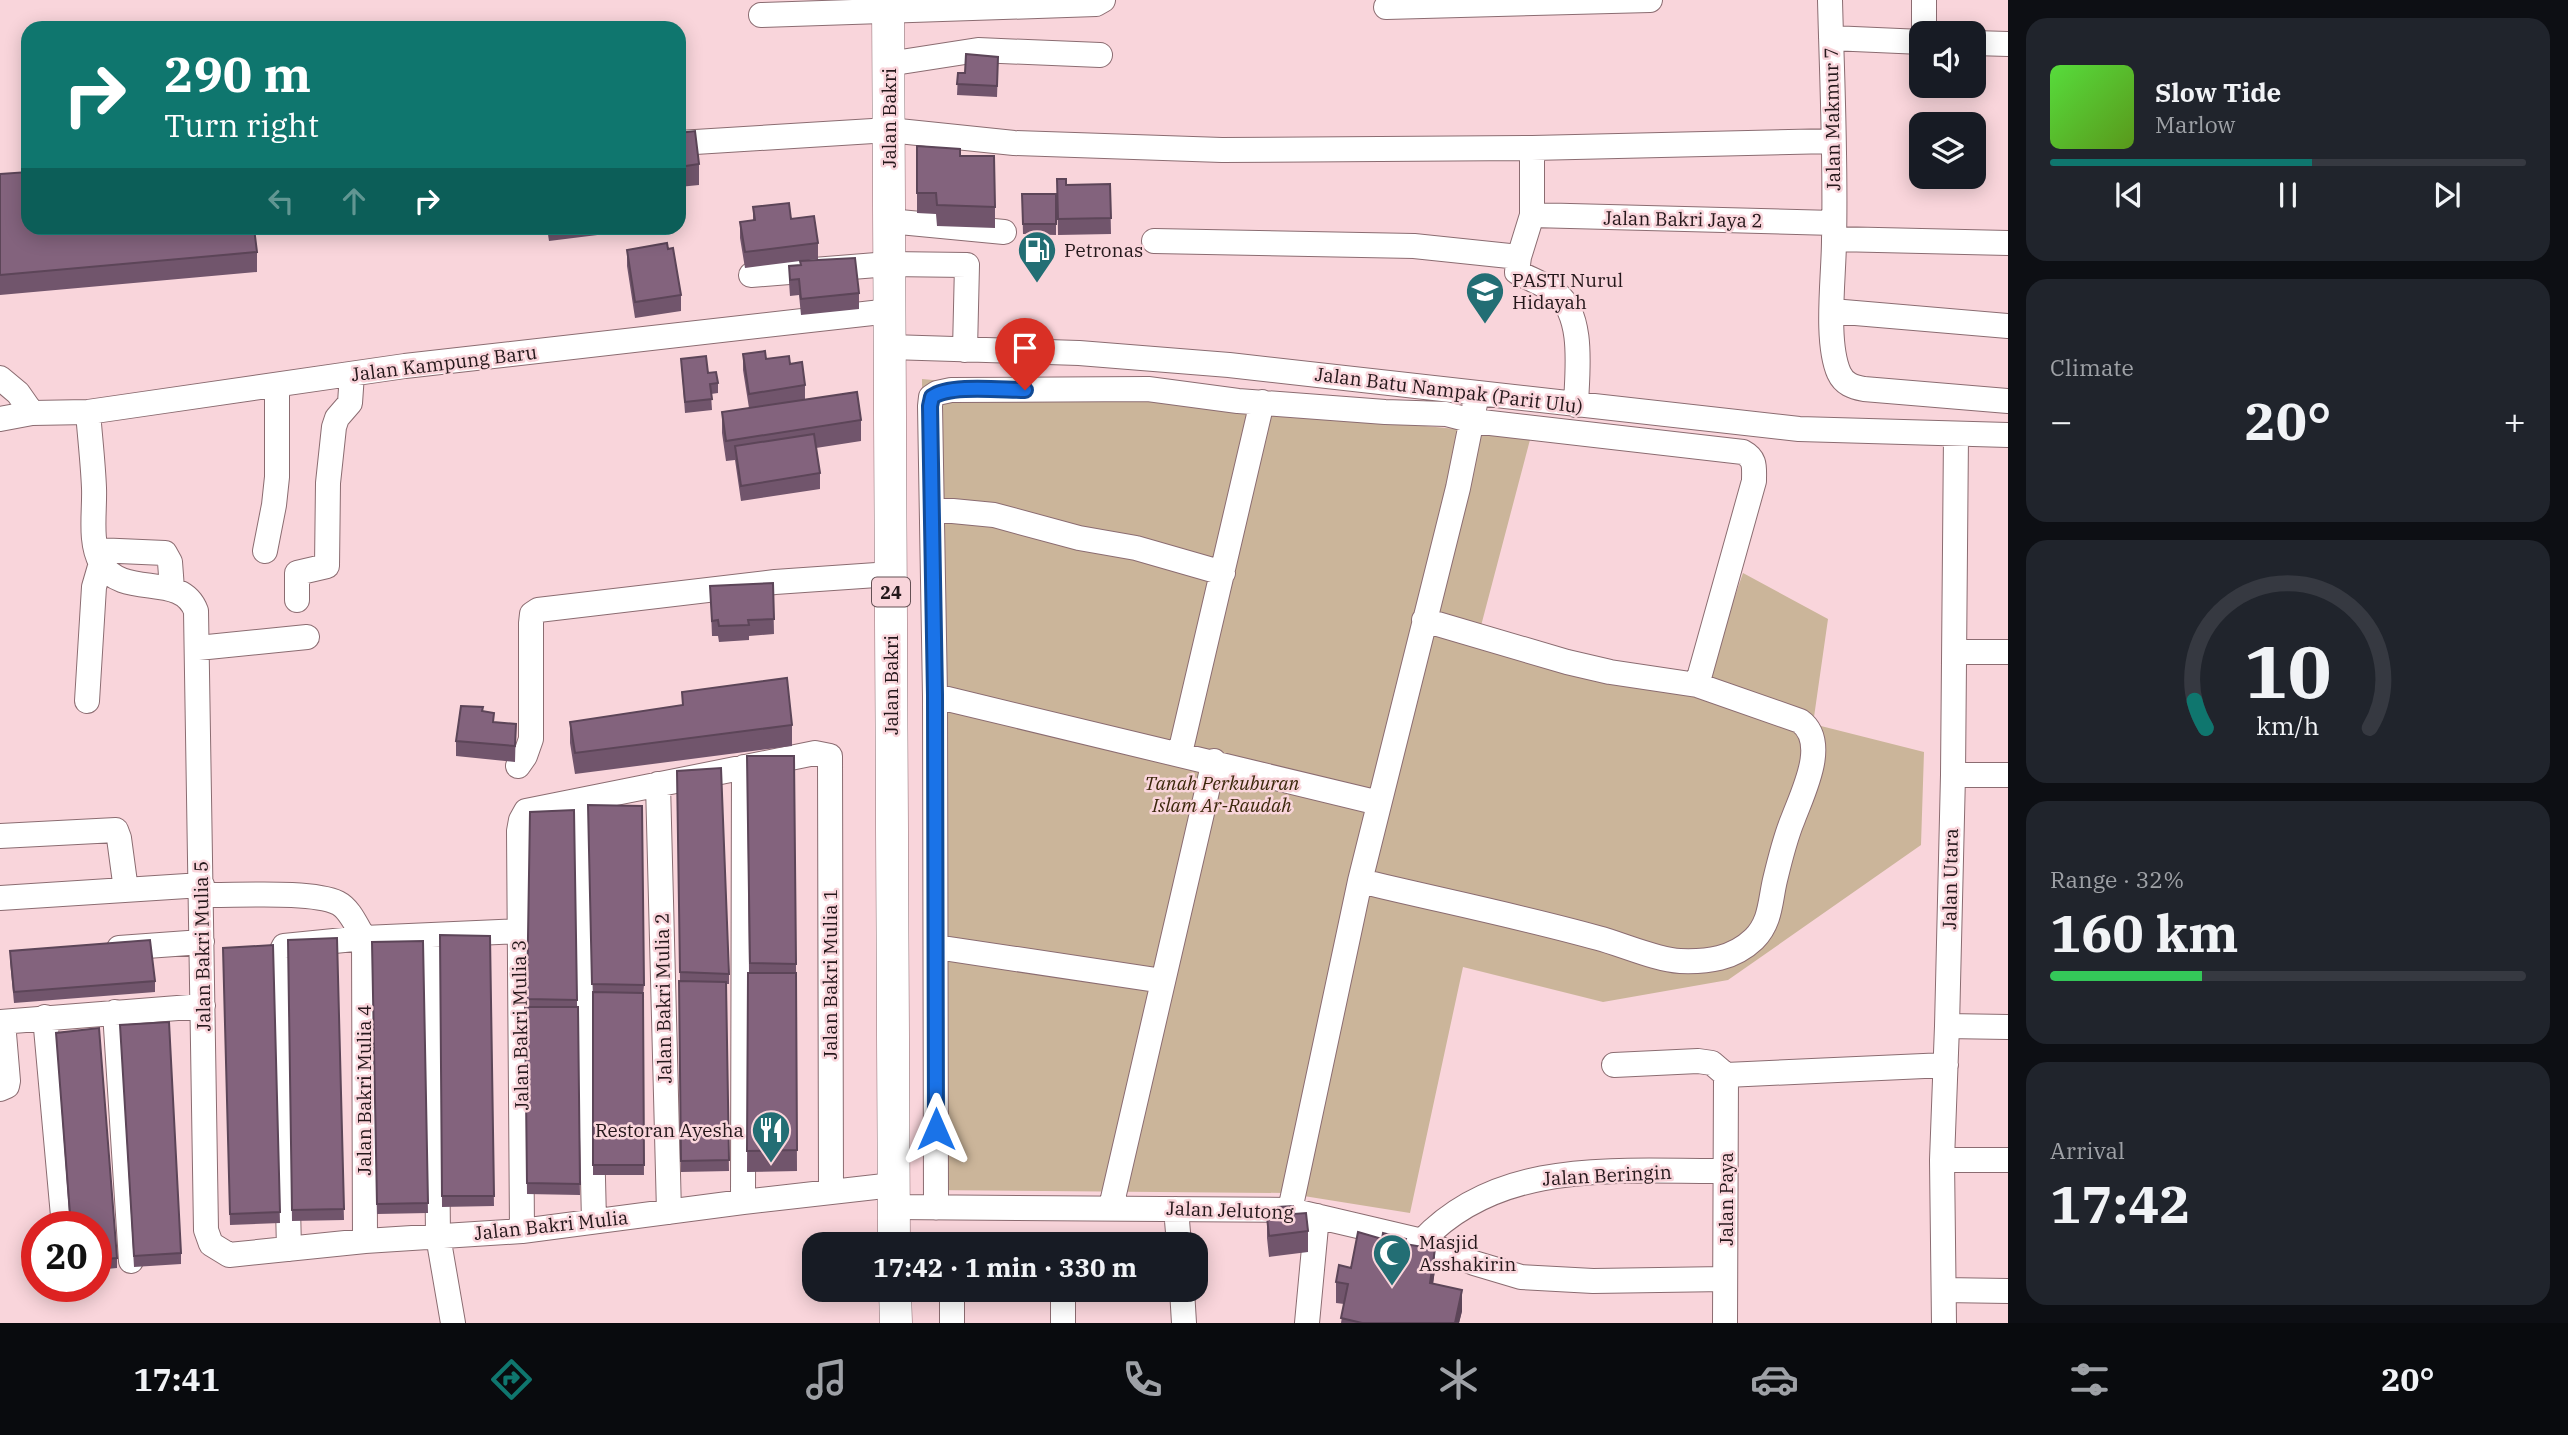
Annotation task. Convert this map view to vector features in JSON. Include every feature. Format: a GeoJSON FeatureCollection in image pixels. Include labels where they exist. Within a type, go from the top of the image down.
{"type":"FeatureCollection","features":[{"type":"Feature","properties":{"kind":"main road","name":"Jalan Bakri"},"geometry":{"type":"LineString","coordinates":[[888,5],[894,1232]]}},
{"type":"Feature","properties":{"kind":"main road"},"geometry":{"type":"LineString","coordinates":[[895,1302],[896,1323]]}},
{"type":"Feature","properties":{"kind":"street"},"geometry":{"type":"LineString","coordinates":[[761,15],[888,5],[1096,4],[1103,0]]}},
{"type":"Feature","properties":{"kind":"street"},"geometry":{"type":"LineString","coordinates":[[1386,7],[1650,0]]}},
{"type":"Feature","properties":{"kind":"street","name":"Jalan Makmur 7"},"geometry":{"type":"LineString","coordinates":[[1830,0],[1834,231],[1832,311],[1834,352],[1839,373],[1844,381],[1864,389],[2008,401]]}},
{"type":"Feature","properties":{"kind":"street"},"geometry":{"type":"LineString","coordinates":[[1924,0],[1924,21]]}},
{"type":"Feature","properties":{"kind":"street"},"geometry":{"type":"LineString","coordinates":[[1831,38],[1909,41]]}},
{"type":"Feature","properties":{"kind":"street"},"geometry":{"type":"LineString","coordinates":[[1986,43],[2008,44]]}},
{"type":"Feature","properties":{"kind":"street"},"geometry":{"type":"LineString","coordinates":[[888,64],[978,50],[1100,55]]}},
{"type":"Feature","properties":{"kind":"street"},"geometry":{"type":"LineString","coordinates":[[686,143],[889,130],[978,141],[1081,147],[1222,150],[1532,148],[1833,141]]}},
{"type":"Feature","properties":{"kind":"street"},"geometry":{"type":"LineString","coordinates":[[1532,148],[1532,215],[1517,272],[1554,291],[1570,309],[1578,358],[1576,405]]}},
{"type":"Feature","properties":{"kind":"street","name":"Jalan Bakri Jaya 2"},"geometry":{"type":"LineString","coordinates":[[1532,215],[2008,243]]}},
{"type":"Feature","properties":{"kind":"street"},"geometry":{"type":"LineString","coordinates":[[889,221],[1004,232]]}},
{"type":"Feature","properties":{"kind":"street"},"geometry":{"type":"LineString","coordinates":[[1154,241],[1414,246],[1519,257]]}},
{"type":"Feature","properties":{"kind":"street"},"geometry":{"type":"LineString","coordinates":[[751,275],[889,264],[967,265],[965,349]]}},
{"type":"Feature","properties":{"kind":"street","name":"Jalan Kampung Baru"},"geometry":{"type":"LineString","coordinates":[[0,419],[32,413],[88,412],[352,374],[890,311]]}},
{"type":"Feature","properties":{"kind":"street"},"geometry":{"type":"LineString","coordinates":[[1832,311],[2008,326]]}},
{"type":"Feature","properties":{"kind":"street","name":"Jalan Batu Nampak (Parit Ulu)"},"geometry":{"type":"LineString","coordinates":[[890,347],[1079,353],[1215,364],[1799,429],[2008,435]]}},
{"type":"Feature","properties":{"kind":"street"},"geometry":{"type":"LineString","coordinates":[[297,600],[297,573],[327,566],[328,483],[334,427],[337,418],[350,403],[352,374]]}},
{"type":"Feature","properties":{"kind":"street"},"geometry":{"type":"LineString","coordinates":[[0,378],[18,393],[32,413]]}},
{"type":"Feature","properties":{"kind":"street"},"geometry":{"type":"LineString","coordinates":[[265,551],[274,505],[277,385]]}},
{"type":"Feature","properties":{"kind":"street"},"geometry":{"type":"LineString","coordinates":[[936,1208],[935,695],[930,406],[932,397],[937,393],[951,390],[1148,389],[1262,402],[1446,414],[1473,421],[1743,452],[1751,456],[1754,481],[1697,685]]}},
{"type":"Feature","properties":{"kind":"street"},"geometry":{"type":"LineString","coordinates":[[1290,1210],[1360,881],[1473,421],[1477,393]]}},
{"type":"Feature","properties":{"kind":"street"},"geometry":{"type":"LineString","coordinates":[[1180,753],[1262,402]]}},
{"type":"Feature","properties":{"kind":"street"},"geometry":{"type":"LineString","coordinates":[[87,701],[94,587],[99,556],[88,412]]}},
{"type":"Feature","properties":{"kind":"street","name":"Jalan Utara"},"geometry":{"type":"LineString","coordinates":[[1944,1323],[1942,1160],[1953,775],[1956,435]]}},
{"type":"Feature","properties":{"kind":"street"},"geometry":{"type":"LineString","coordinates":[[932,509],[994,515],[1079,538],[1136,548],[1223,573]]}},
{"type":"Feature","properties":{"kind":"street"},"geometry":{"type":"LineString","coordinates":[[165,553],[170,562],[172,589],[118,579],[99,556],[165,553]]}},
{"type":"Feature","properties":{"kind":"street"},"geometry":{"type":"LineString","coordinates":[[518,766],[531,739],[531,623],[532,614],[538,610],[775,582],[891,574]]}},
{"type":"Feature","properties":{"kind":"street","name":"Jalan Bakri Mulia 5"},"geometry":{"type":"LineString","coordinates":[[172,589],[186,595],[196,611],[206,1230],[211,1244]]}},
{"type":"Feature","properties":{"kind":"street"},"geometry":{"type":"LineString","coordinates":[[1360,881],[1597,937],[1676,961],[1726,957],[1756,937],[1771,909],[1774,884],[1787,833],[1808,774],[1813,752],[1812,734],[1800,721],[1697,685],[1610,672],[1567,662],[1424,620]]}},
{"type":"Feature","properties":{"kind":"street"},"geometry":{"type":"LineString","coordinates":[[198,648],[307,637]]}},
{"type":"Feature","properties":{"kind":"street"},"geometry":{"type":"LineString","coordinates":[[1955,652],[2008,652]]}},
{"type":"Feature","properties":{"kind":"street"},"geometry":{"type":"LineString","coordinates":[[935,695],[1379,803]]}},
{"type":"Feature","properties":{"kind":"street","name":"Jalan Bakri Mulia 1"},"geometry":{"type":"LineString","coordinates":[[744,767],[815,753],[830,757],[831,1191]]}},
{"type":"Feature","properties":{"kind":"street"},"geometry":{"type":"LineString","coordinates":[[1111,1207],[1214,761]]}},
{"type":"Feature","properties":{"kind":"street"},"geometry":{"type":"LineString","coordinates":[[594,1221],[584,800],[744,767],[743,1202]]}},
{"type":"Feature","properties":{"kind":"street"},"geometry":{"type":"LineString","coordinates":[[1953,775],[2008,775]]}},
{"type":"Feature","properties":{"kind":"street","name":"Jalan Bakri Mulia 2"},"geometry":{"type":"LineString","coordinates":[[658,785],[668,1212]]}},
{"type":"Feature","properties":{"kind":"street","name":"Jalan Bakri Mulia 3"},"geometry":{"type":"LineString","coordinates":[[522,1231],[519,931],[521,820],[526,811],[584,800]]}},
{"type":"Feature","properties":{"kind":"street"},"geometry":{"type":"LineString","coordinates":[[0,836],[116,831],[126,890]]}},
{"type":"Feature","properties":{"kind":"street"},"geometry":{"type":"LineString","coordinates":[[0,898],[126,890],[202,890],[318,898],[340,904],[351,916],[363,938]]}},
{"type":"Feature","properties":{"kind":"street"},"geometry":{"type":"LineString","coordinates":[[289,1249],[282,950],[288,945],[363,938],[519,931]]}},
{"type":"Feature","properties":{"kind":"street"},"geometry":{"type":"LineString","coordinates":[[435,936],[438,1236],[453,1323]]}},
{"type":"Feature","properties":{"kind":"street","name":"Jalan Bakri Mulia 4"},"geometry":{"type":"LineString","coordinates":[[363,938],[365,1241]]}},
{"type":"Feature","properties":{"kind":"street"},"geometry":{"type":"LineString","coordinates":[[94,950],[202,943]]}},
{"type":"Feature","properties":{"kind":"street"},"geometry":{"type":"LineString","coordinates":[[936,947],[1163,981]]}},
{"type":"Feature","properties":{"kind":"street"},"geometry":{"type":"LineString","coordinates":[[0,1089],[7,1086],[2,1022],[203,1006]]}},
{"type":"Feature","properties":{"kind":"street"},"geometry":{"type":"LineString","coordinates":[[115,1012],[131,1261]]}},
{"type":"Feature","properties":{"kind":"street"},"geometry":{"type":"LineString","coordinates":[[46,1017],[63,1211]]}},
{"type":"Feature","properties":{"kind":"street"},"geometry":{"type":"LineString","coordinates":[[1947,1026],[2008,1027]]}},
{"type":"Feature","properties":{"kind":"street"},"geometry":{"type":"LineString","coordinates":[[1614,1065],[1698,1061],[1712,1063],[1726,1075],[1945,1065]]}},
{"type":"Feature","properties":{"kind":"street","name":"Jalan Paya"},"geometry":{"type":"LineString","coordinates":[[1725,1323],[1726,1075]]}},
{"type":"Feature","properties":{"kind":"street"},"geometry":{"type":"LineString","coordinates":[[1942,1160],[2008,1160]]}},
{"type":"Feature","properties":{"kind":"street","name":"Jalan Beringin"},"geometry":{"type":"LineString","coordinates":[[1422,1241],[1437,1225],[1470,1202],[1501,1188],[1536,1178],[1603,1172],[1726,1171]]}},
{"type":"Feature","properties":{"kind":"street","name":"Jalan Bakri Mulia"},"geometry":{"type":"LineString","coordinates":[[211,1244],[229,1255],[365,1241],[522,1231],[831,1191],[893,1196]]}},
{"type":"Feature","properties":{"kind":"street","name":"Jalan Jelutong"},"geometry":{"type":"LineString","coordinates":[[893,1196],[936,1208],[1290,1210],[1422,1241],[1474,1263],[1521,1277],[1593,1281],[1725,1279]]}},
{"type":"Feature","properties":{"kind":"street"},"geometry":{"type":"LineString","coordinates":[[1176,1209],[1178,1232]]}},
{"type":"Feature","properties":{"kind":"street"},"geometry":{"type":"LineString","coordinates":[[1307,1323],[1317,1216]]}},
{"type":"Feature","properties":{"kind":"street"},"geometry":{"type":"LineString","coordinates":[[1944,1290],[2008,1291]]}},
{"type":"Feature","properties":{"kind":"street"},"geometry":{"type":"LineString","coordinates":[[952,1302],[952,1323]]}},
{"type":"Feature","properties":{"kind":"street"},"geometry":{"type":"LineString","coordinates":[[1063,1302],[1063,1323]]}},
{"type":"Feature","properties":{"kind":"street"},"geometry":{"type":"LineString","coordinates":[[1183,1302],[1184,1323]]}},
{"type":"Feature","properties":{"kind":"green space","name":"Tanah Perkuburan Islam Ar-Raudah"},"geometry":{"type":"Polygon","coordinates":[[[922,379],[1531,436],[1477,641],[1700,696],[1743,573],[1828,619],[1813,724],[1924,752],[1921,845],[1728,980],[1603,1002],[1463,967],[1410,1213],[1285,1193],[926,1190],[922,379]]]}},
{"type":"Feature","properties":{"kind":"building"},"geometry":{"type":"Polygon","coordinates":[[[966,54],[998,57],[997,86],[957,84],[958,73],[965,73],[966,54]]]}},
{"type":"Feature","properties":{"kind":"building"},"geometry":{"type":"Polygon","coordinates":[[[695,131],[699,164],[686,166],[686,132],[695,131]]]}},
{"type":"Feature","properties":{"kind":"building"},"geometry":{"type":"Polygon","coordinates":[[[917,146],[960,149],[960,156],[994,156],[995,207],[937,205],[936,193],[917,193],[917,146]]]}},
{"type":"Feature","properties":{"kind":"building"},"geometry":{"type":"Polygon","coordinates":[[[21,172],[21,235],[255,235],[257,252],[0,275],[0,174],[21,172]]]}},
{"type":"Feature","properties":{"kind":"building"},"geometry":{"type":"Polygon","coordinates":[[[1057,179],[1066,179],[1066,185],[1110,184],[1111,218],[1058,219],[1057,179]]]}},
{"type":"Feature","properties":{"kind":"building"},"geometry":{"type":"Polygon","coordinates":[[[1022,194],[1056,194],[1056,224],[1023,224],[1022,194]]]}},
{"type":"Feature","properties":{"kind":"building"},"geometry":{"type":"Polygon","coordinates":[[[789,203],[791,219],[814,216],[818,243],[745,252],[740,222],[755,220],[753,207],[789,203]]]}},
{"type":"Feature","properties":{"kind":"building"},"geometry":{"type":"Polygon","coordinates":[[[667,243],[668,249],[673,248],[681,295],[635,302],[627,250],[667,243]]]}},
{"type":"Feature","properties":{"kind":"building"},"geometry":{"type":"Polygon","coordinates":[[[855,258],[859,293],[801,299],[799,279],[790,280],[789,266],[801,265],[800,261],[855,258]]]}},
{"type":"Feature","properties":{"kind":"building"},"geometry":{"type":"Polygon","coordinates":[[[765,351],[766,359],[789,356],[790,364],[802,362],[805,385],[749,394],[743,354],[765,351]]]}},
{"type":"Feature","properties":{"kind":"building"},"geometry":{"type":"Polygon","coordinates":[[[706,356],[708,373],[716,372],[718,383],[710,384],[712,399],[685,402],[681,359],[706,356]]]}},
{"type":"Feature","properties":{"kind":"building"},"geometry":{"type":"Polygon","coordinates":[[[857,392],[861,420],[726,441],[722,412],[857,392]]]}},
{"type":"Feature","properties":{"kind":"building"},"geometry":{"type":"Polygon","coordinates":[[[814,434],[820,473],[741,486],[735,446],[814,434]]]}},
{"type":"Feature","properties":{"kind":"building"},"geometry":{"type":"Polygon","coordinates":[[[773,583],[774,619],[748,620],[749,625],[719,626],[718,620],[712,621],[710,586],[773,583]]]}},
{"type":"Feature","properties":{"kind":"building"},"geometry":{"type":"Polygon","coordinates":[[[787,678],[792,725],[575,753],[570,722],[683,705],[682,692],[787,678]]]}},
{"type":"Feature","properties":{"kind":"building"},"geometry":{"type":"Polygon","coordinates":[[[461,706],[483,707],[482,711],[494,713],[493,722],[516,724],[515,746],[456,741],[461,706]]]}},
{"type":"Feature","properties":{"kind":"building"},"geometry":{"type":"Polygon","coordinates":[[[747,756],[794,756],[796,964],[750,963],[747,756]]]}},
{"type":"Feature","properties":{"kind":"building"},"geometry":{"type":"Polygon","coordinates":[[[721,768],[729,974],[680,972],[677,771],[721,768]]]}},
{"type":"Feature","properties":{"kind":"building"},"geometry":{"type":"Polygon","coordinates":[[[588,805],[642,806],[644,985],[592,984],[588,805]]]}},
{"type":"Feature","properties":{"kind":"building"},"geometry":{"type":"Polygon","coordinates":[[[574,810],[577,1000],[527,999],[530,812],[574,810]]]}},
{"type":"Feature","properties":{"kind":"building"},"geometry":{"type":"Polygon","coordinates":[[[440,935],[490,936],[494,1196],[442,1196],[440,935]]]}},
{"type":"Feature","properties":{"kind":"building"},"geometry":{"type":"Polygon","coordinates":[[[337,938],[344,1209],[292,1210],[288,940],[337,938]]]}},
{"type":"Feature","properties":{"kind":"building"},"geometry":{"type":"Polygon","coordinates":[[[150,940],[155,981],[14,992],[10,951],[150,940]]]}},
{"type":"Feature","properties":{"kind":"building"},"geometry":{"type":"Polygon","coordinates":[[[423,941],[428,1203],[377,1204],[372,942],[423,941]]]}},
{"type":"Feature","properties":{"kind":"building"},"geometry":{"type":"Polygon","coordinates":[[[273,945],[280,1212],[230,1214],[223,948],[273,945]]]}},
{"type":"Feature","properties":{"kind":"building"},"geometry":{"type":"Polygon","coordinates":[[[748,973],[796,973],[797,1150],[747,1151],[748,973]]]}},
{"type":"Feature","properties":{"kind":"building"},"geometry":{"type":"Polygon","coordinates":[[[679,981],[726,982],[729,1160],[681,1161],[679,981]]]}},
{"type":"Feature","properties":{"kind":"building"},"geometry":{"type":"Polygon","coordinates":[[[593,992],[643,993],[644,1165],[593,1165],[593,992]]]}},
{"type":"Feature","properties":{"kind":"building"},"geometry":{"type":"Polygon","coordinates":[[[525,1007],[578,1007],[580,1184],[527,1183],[525,1007]]]}},
{"type":"Feature","properties":{"kind":"building"},"geometry":{"type":"Polygon","coordinates":[[[169,1022],[181,1253],[134,1256],[120,1025],[169,1022]]]}},
{"type":"Feature","properties":{"kind":"building"},"geometry":{"type":"Polygon","coordinates":[[[99,1028],[117,1258],[112,1258],[112,1211],[70,1211],[56,1033],[99,1028]]]}},
{"type":"Feature","properties":{"kind":"building"},"geometry":{"type":"Polygon","coordinates":[[[1293,1206],[1294,1214],[1306,1213],[1308,1231],[1269,1236],[1267,1217],[1279,1216],[1278,1207],[1293,1206]]]}},
{"type":"Feature","properties":{"kind":"building","name":"Masjid Asshakirin"},"geometry":{"type":"Polygon","coordinates":[[[1358,1232],[1382,1239],[1383,1233],[1406,1239],[1405,1244],[1435,1249],[1430,1283],[1462,1290],[1455,1323],[1362,1323],[1341,1318],[1348,1284],[1336,1282],[1339,1265],[1351,1268],[1358,1232]]]}},
{"type":"Feature","properties":{"kind":"place","name":"Petronas"},"geometry":{"type":"Point","coordinates":[1037,284]}},
{"type":"Feature","properties":{"kind":"place","name":"PASTI Nurul Hidayah"},"geometry":{"type":"Point","coordinates":[1485,325]}},
{"type":"Feature","properties":{"kind":"place","name":"Restoran Ayesha"},"geometry":{"type":"Point","coordinates":[771,1164]}},
{"type":"Feature","properties":{"kind":"place","name":"Masjid Asshakirin"},"geometry":{"type":"Point","coordinates":[1392,1287]}},
{"type":"Feature","properties":{"kind":"route"},"geometry":{"type":"LineString","coordinates":[[936,1129],[935,695],[930,406],[932,397],[937,393],[951,390],[1025,390]]}}]}
